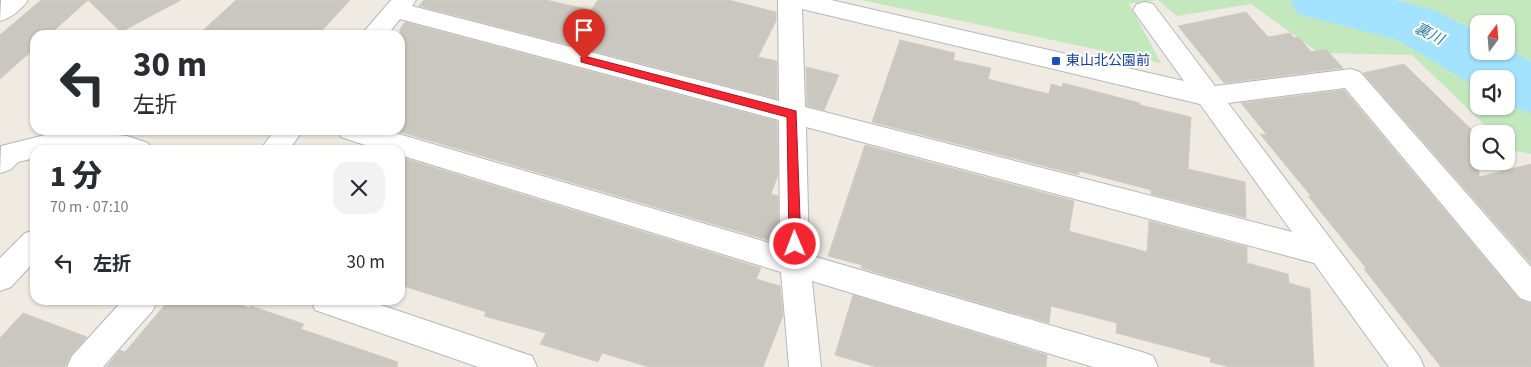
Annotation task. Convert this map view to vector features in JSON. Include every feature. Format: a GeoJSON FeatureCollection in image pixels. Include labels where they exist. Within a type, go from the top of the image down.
{"type":"FeatureCollection","features":[{"type":"Feature","properties":{"kind":"street"},"geometry":{"type":"LineString","coordinates":[[0,13],[16,0]]}},
{"type":"Feature","properties":{"kind":"street"},"geometry":{"type":"LineString","coordinates":[[790,0],[796,263],[805,367]]}},
{"type":"Feature","properties":{"kind":"street"},"geometry":{"type":"LineString","coordinates":[[797,0],[1208,96],[1351,78],[1531,289]]}},
{"type":"Feature","properties":{"kind":"street"},"geometry":{"type":"LineString","coordinates":[[377,30],[399,5],[793,114],[1324,253]]}},
{"type":"Feature","properties":{"kind":"street"},"geometry":{"type":"LineString","coordinates":[[1145,10],[1408,367]]}},
{"type":"Feature","properties":{"kind":"street"},"geometry":{"type":"LineString","coordinates":[[277,145],[286,135]]}},
{"type":"Feature","properties":{"kind":"street"},"geometry":{"type":"LineString","coordinates":[[367,135],[400,145]]}},
{"type":"Feature","properties":{"kind":"street"},"geometry":{"type":"LineString","coordinates":[[43,145],[71,138],[109,145]]}},
{"type":"Feature","properties":{"kind":"street"},"geometry":{"type":"LineString","coordinates":[[405,146],[1142,367]]}},
{"type":"Feature","properties":{"kind":"street"},"geometry":{"type":"LineString","coordinates":[[0,162],[10,153],[30,148]]}},
{"type":"Feature","properties":{"kind":"street"},"geometry":{"type":"LineString","coordinates":[[0,278],[30,247]]}},
{"type":"Feature","properties":{"kind":"street"},"geometry":{"type":"LineString","coordinates":[[83,367],[138,305]]}},
{"type":"Feature","properties":{"kind":"street"},"geometry":{"type":"LineString","coordinates":[[341,305],[521,367]]}},
{"type":"Feature","properties":{"kind":"green space"},"geometry":{"type":"Polygon","coordinates":[[[861,0],[1158,0],[1129,4],[1161,63],[861,0]]]}},
{"type":"Feature","properties":{"kind":"green space"},"geometry":{"type":"Polygon","coordinates":[[[1158,0],[1294,0],[1300,5],[1413,36],[1473,70],[1470,70],[1470,111],[1412,55],[1319,53],[1251,4],[1177,16],[1158,0]]]}},
{"type":"Feature","properties":{"kind":"green space"},"geometry":{"type":"Polygon","coordinates":[[[1400,0],[1531,0],[1531,74],[1507,60],[1515,60],[1515,15],[1470,15],[1470,38],[1419,8],[1400,0]]]}},
{"type":"Feature","properties":{"kind":"green space"},"geometry":{"type":"Polygon","coordinates":[[[1515,93],[1531,102],[1531,154],[1515,151],[1515,125],[1485,125],[1474,115],[1515,115],[1515,93]]]}},
{"type":"Feature","properties":{"kind":"building"},"geometry":{"type":"Polygon","coordinates":[[[41,0],[88,0],[55,30],[30,30],[30,52],[0,79],[0,35],[41,0]]]}},
{"type":"Feature","properties":{"kind":"building"},"geometry":{"type":"Polygon","coordinates":[[[88,0],[181,0],[125,30],[119,30],[88,0]]]}},
{"type":"Feature","properties":{"kind":"building"},"geometry":{"type":"Polygon","coordinates":[[[236,0],[350,0],[323,30],[203,30],[236,0]]]}},
{"type":"Feature","properties":{"kind":"building"},"geometry":{"type":"Polygon","coordinates":[[[424,0],[546,0],[591,10],[598,0],[729,0],[776,12],[776,21],[758,57],[777,61],[777,99],[419,6],[424,0]]]}},
{"type":"Feature","properties":{"kind":"building"},"geometry":{"type":"Polygon","coordinates":[[[1246,12],[1268,37],[1290,33],[1294,38],[1299,37],[1311,52],[1326,49],[1343,68],[1224,83],[1178,26],[1246,12]]]}},
{"type":"Feature","properties":{"kind":"building"},"geometry":{"type":"Polygon","coordinates":[[[405,22],[777,121],[778,175],[771,194],[778,196],[778,225],[771,241],[405,133],[405,30],[400,29],[405,22]]]}},
{"type":"Feature","properties":{"kind":"building"},"geometry":{"type":"Polygon","coordinates":[[[900,40],[955,53],[953,60],[991,68],[988,79],[1049,94],[1051,84],[1062,87],[1063,83],[1191,117],[1188,169],[1245,182],[1246,218],[1151,194],[1151,190],[1079,171],[1079,175],[872,122],[900,40]]]}},
{"type":"Feature","properties":{"kind":"building"},"geometry":{"type":"Polygon","coordinates":[[[1404,64],[1470,128],[1470,170],[1479,170],[1479,177],[1507,170],[1515,170],[1515,168],[1531,164],[1531,264],[1363,73],[1404,64]]]}},
{"type":"Feature","properties":{"kind":"building"},"geometry":{"type":"Polygon","coordinates":[[[806,67],[839,75],[824,110],[807,106],[806,67]]]}},
{"type":"Feature","properties":{"kind":"building"},"geometry":{"type":"Polygon","coordinates":[[[1344,90],[1519,299],[1531,304],[1531,367],[1441,367],[1364,269],[1366,268],[1308,196],[1311,196],[1260,134],[1267,135],[1241,103],[1344,90]]]}},
{"type":"Feature","properties":{"kind":"building"},"geometry":{"type":"Polygon","coordinates":[[[865,145],[1074,201],[1069,231],[1147,252],[1149,221],[1247,247],[1247,263],[1288,274],[1289,283],[1310,289],[1314,367],[1230,367],[1210,362],[1211,358],[1116,333],[1117,323],[1051,306],[1049,323],[861,268],[862,265],[828,256],[865,145]]]}},
{"type":"Feature","properties":{"kind":"building"},"geometry":{"type":"Polygon","coordinates":[[[405,159],[761,268],[756,279],[780,286],[783,316],[763,367],[649,367],[602,353],[598,362],[540,344],[546,333],[484,316],[486,312],[405,287],[405,159]]]}},
{"type":"Feature","properties":{"kind":"building"},"geometry":{"type":"Polygon","coordinates":[[[853,295],[1047,355],[1046,367],[876,367],[835,355],[853,295]]]}},
{"type":"Feature","properties":{"kind":"building"},"geometry":{"type":"Polygon","coordinates":[[[165,305],[241,305],[250,308],[251,306],[304,324],[301,329],[398,362],[397,367],[106,367],[120,350],[125,352],[165,305]]]}},
{"type":"Feature","properties":{"kind":"building"},"geometry":{"type":"Polygon","coordinates":[[[23,313],[87,337],[71,355],[65,367],[0,367],[0,338],[23,313]]]}},
{"type":"Feature","properties":{"kind":"waterway","name":"裏川"},"geometry":{"type":"LineString","coordinates":[[1318,0],[1416,25],[1531,90]]}},
{"type":"Feature","properties":{"kind":"place","name":"東山北公園前"},"geometry":{"type":"Point","coordinates":[1056,61]}},
{"type":"Feature","properties":{"kind":"route"},"geometry":{"type":"LineString","coordinates":[[584,60],[793,114],[795,244]]}}]}
